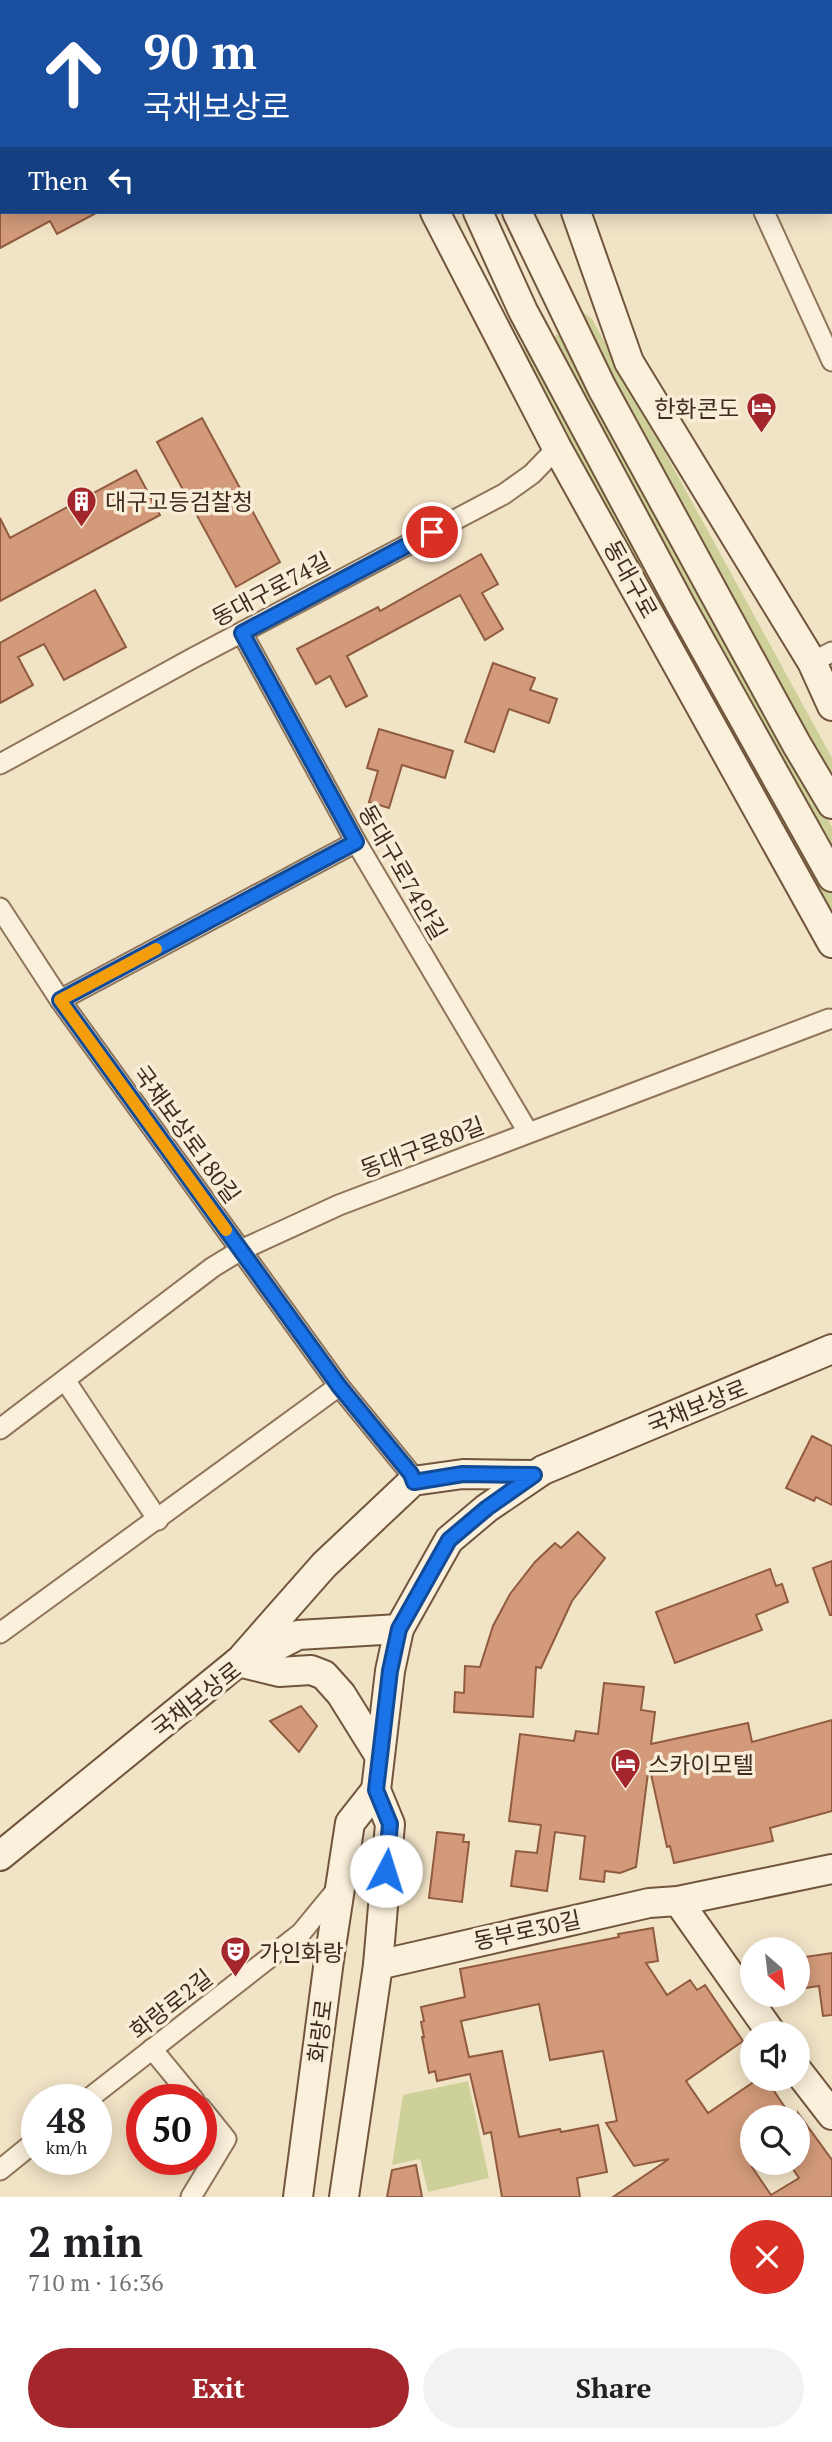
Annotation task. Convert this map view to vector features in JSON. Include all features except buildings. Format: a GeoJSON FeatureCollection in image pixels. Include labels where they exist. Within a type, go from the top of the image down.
{"type":"FeatureCollection","features":[{"type":"Feature","properties":{"kind":"main road","name":"동대구로"},"geometry":{"type":"LineString","coordinates":[[436,214],[557,448],[832,943]]}},
{"type":"Feature","properties":{"kind":"main road","name":"동대구로"},"geometry":{"type":"LineString","coordinates":[[479,214],[523,311],[682,607],[832,877]]}},
{"type":"Feature","properties":{"kind":"main road"},"geometry":{"type":"LineString","coordinates":[[518,214],[602,388],[832,804]]}},
{"type":"Feature","properties":{"kind":"main road"},"geometry":{"type":"LineString","coordinates":[[577,214],[629,362],[822,657],[832,706]]}},
{"type":"Feature","properties":{"kind":"main road","name":"국채보상로"},"geometry":{"type":"LineString","coordinates":[[0,1856],[239,1662],[298,1635],[399,1629],[449,1540],[487,1508],[534,1475],[829,1350]]}},
{"type":"Feature","properties":{"kind":"main road"},"geometry":{"type":"LineString","coordinates":[[379,1755],[341,1694],[324,1675],[311,1670],[279,1672],[239,1662],[324,1566],[414,1482],[463,1474],[534,1475]]}},
{"type":"Feature","properties":{"kind":"main road","name":"화랑로"},"geometry":{"type":"LineString","coordinates":[[344,2197],[378,1965],[390,1824],[376,1790],[390,1671],[399,1629]]}},
{"type":"Feature","properties":{"kind":"main road","name":"화랑로"},"geometry":{"type":"LineString","coordinates":[[298,2197],[350,1823],[376,1790]]}},
{"type":"Feature","properties":{"kind":"main road","name":"동부로30길"},"geometry":{"type":"LineString","coordinates":[[378,1965],[636,1906],[678,1901],[832,1869]]}},
{"type":"Feature","properties":{"kind":"main road"},"geometry":{"type":"LineString","coordinates":[[678,1901],[763,2021]]}},
{"type":"Feature","properties":{"kind":"main road"},"geometry":{"type":"LineString","coordinates":[[810,2087],[832,2115]]}},
{"type":"Feature","properties":{"kind":"street"},"geometry":{"type":"LineString","coordinates":[[765,214],[829,356]]}},
{"type":"Feature","properties":{"kind":"street","name":"동대구로74길"},"geometry":{"type":"LineString","coordinates":[[0,764],[504,494],[532,474],[557,448]]}},
{"type":"Feature","properties":{"kind":"street","name":"동대구로74안길"},"geometry":{"type":"LineString","coordinates":[[242,633],[356,842],[528,1132]]}},
{"type":"Feature","properties":{"kind":"street"},"geometry":{"type":"LineString","coordinates":[[60,1000],[356,842]]}},
{"type":"Feature","properties":{"kind":"street","name":"국채보상로180길"},"geometry":{"type":"LineString","coordinates":[[0,908],[60,1000],[339,1386],[411,1474],[414,1482]]}},
{"type":"Feature","properties":{"kind":"street","name":"동대구로80길"},"geometry":{"type":"LineString","coordinates":[[0,1429],[213,1267],[241,1250],[339,1205],[829,1018]]}},
{"type":"Feature","properties":{"kind":"street"},"geometry":{"type":"LineString","coordinates":[[65,1380],[158,1520]]}},
{"type":"Feature","properties":{"kind":"street"},"geometry":{"type":"LineString","coordinates":[[0,1633],[339,1386]]}},
{"type":"Feature","properties":{"kind":"street","name":"화랑로2길"},"geometry":{"type":"LineString","coordinates":[[107,2084],[301,1933],[341,1884]]}},
{"type":"Feature","properties":{"kind":"street"},"geometry":{"type":"LineString","coordinates":[[152,2049],[181,2084]]}},
{"type":"Feature","properties":{"kind":"street"},"geometry":{"type":"LineString","coordinates":[[217,2128],[226,2139],[217,2154]]}},
{"type":"Feature","properties":{"kind":"street"},"geometry":{"type":"LineString","coordinates":[[0,2169],[21,2153]]}},
{"type":"Feature","properties":{"kind":"street"},"geometry":{"type":"LineString","coordinates":[[191,2197],[204,2175]]}},
{"type":"Feature","properties":{"kind":"green space"},"geometry":{"type":"Polygon","coordinates":[[[582,312],[592,319],[832,758],[832,783],[580,325],[582,312]]]}},
{"type":"Feature","properties":{"kind":"green space"},"geometry":{"type":"Polygon","coordinates":[[[556,334],[566,341],[832,827],[832,851],[554,347],[556,334]]]}},
{"type":"Feature","properties":{"kind":"green space"},"geometry":{"type":"Polygon","coordinates":[[[525,344],[536,351],[832,893],[832,917],[523,357],[525,344]]]}},
{"type":"Feature","properties":{"kind":"green space"},"geometry":{"type":"Polygon","coordinates":[[[468,2081],[489,2178],[428,2192],[420,2159],[392,2165],[403,2095],[468,2081]]]}},
{"type":"Feature","properties":{"kind":"slow traffic"},"geometry":{"type":"LineString","coordinates":[[156,949],[60,1000],[226,1230]]}},
{"type":"Feature","properties":{"kind":"place","name":"한화콘도"},"geometry":{"type":"Point","coordinates":[762,435]}},
{"type":"Feature","properties":{"kind":"place","name":"대구고등검찰청"},"geometry":{"type":"Point","coordinates":[82,528]}},
{"type":"Feature","properties":{"kind":"place","name":"스카이모텔"},"geometry":{"type":"Point","coordinates":[625,1791]}},
{"type":"Feature","properties":{"kind":"place","name":"가인화랑"},"geometry":{"type":"Point","coordinates":[236,1979]}},
{"type":"Feature","properties":{"kind":"route"},"geometry":{"type":"LineString","coordinates":[[386,1871],[390,1824],[376,1790],[390,1671],[399,1629],[449,1540],[487,1508],[534,1475],[463,1474],[414,1482],[411,1474],[339,1386],[60,1000],[356,842],[242,633],[432,532]]}}]}
